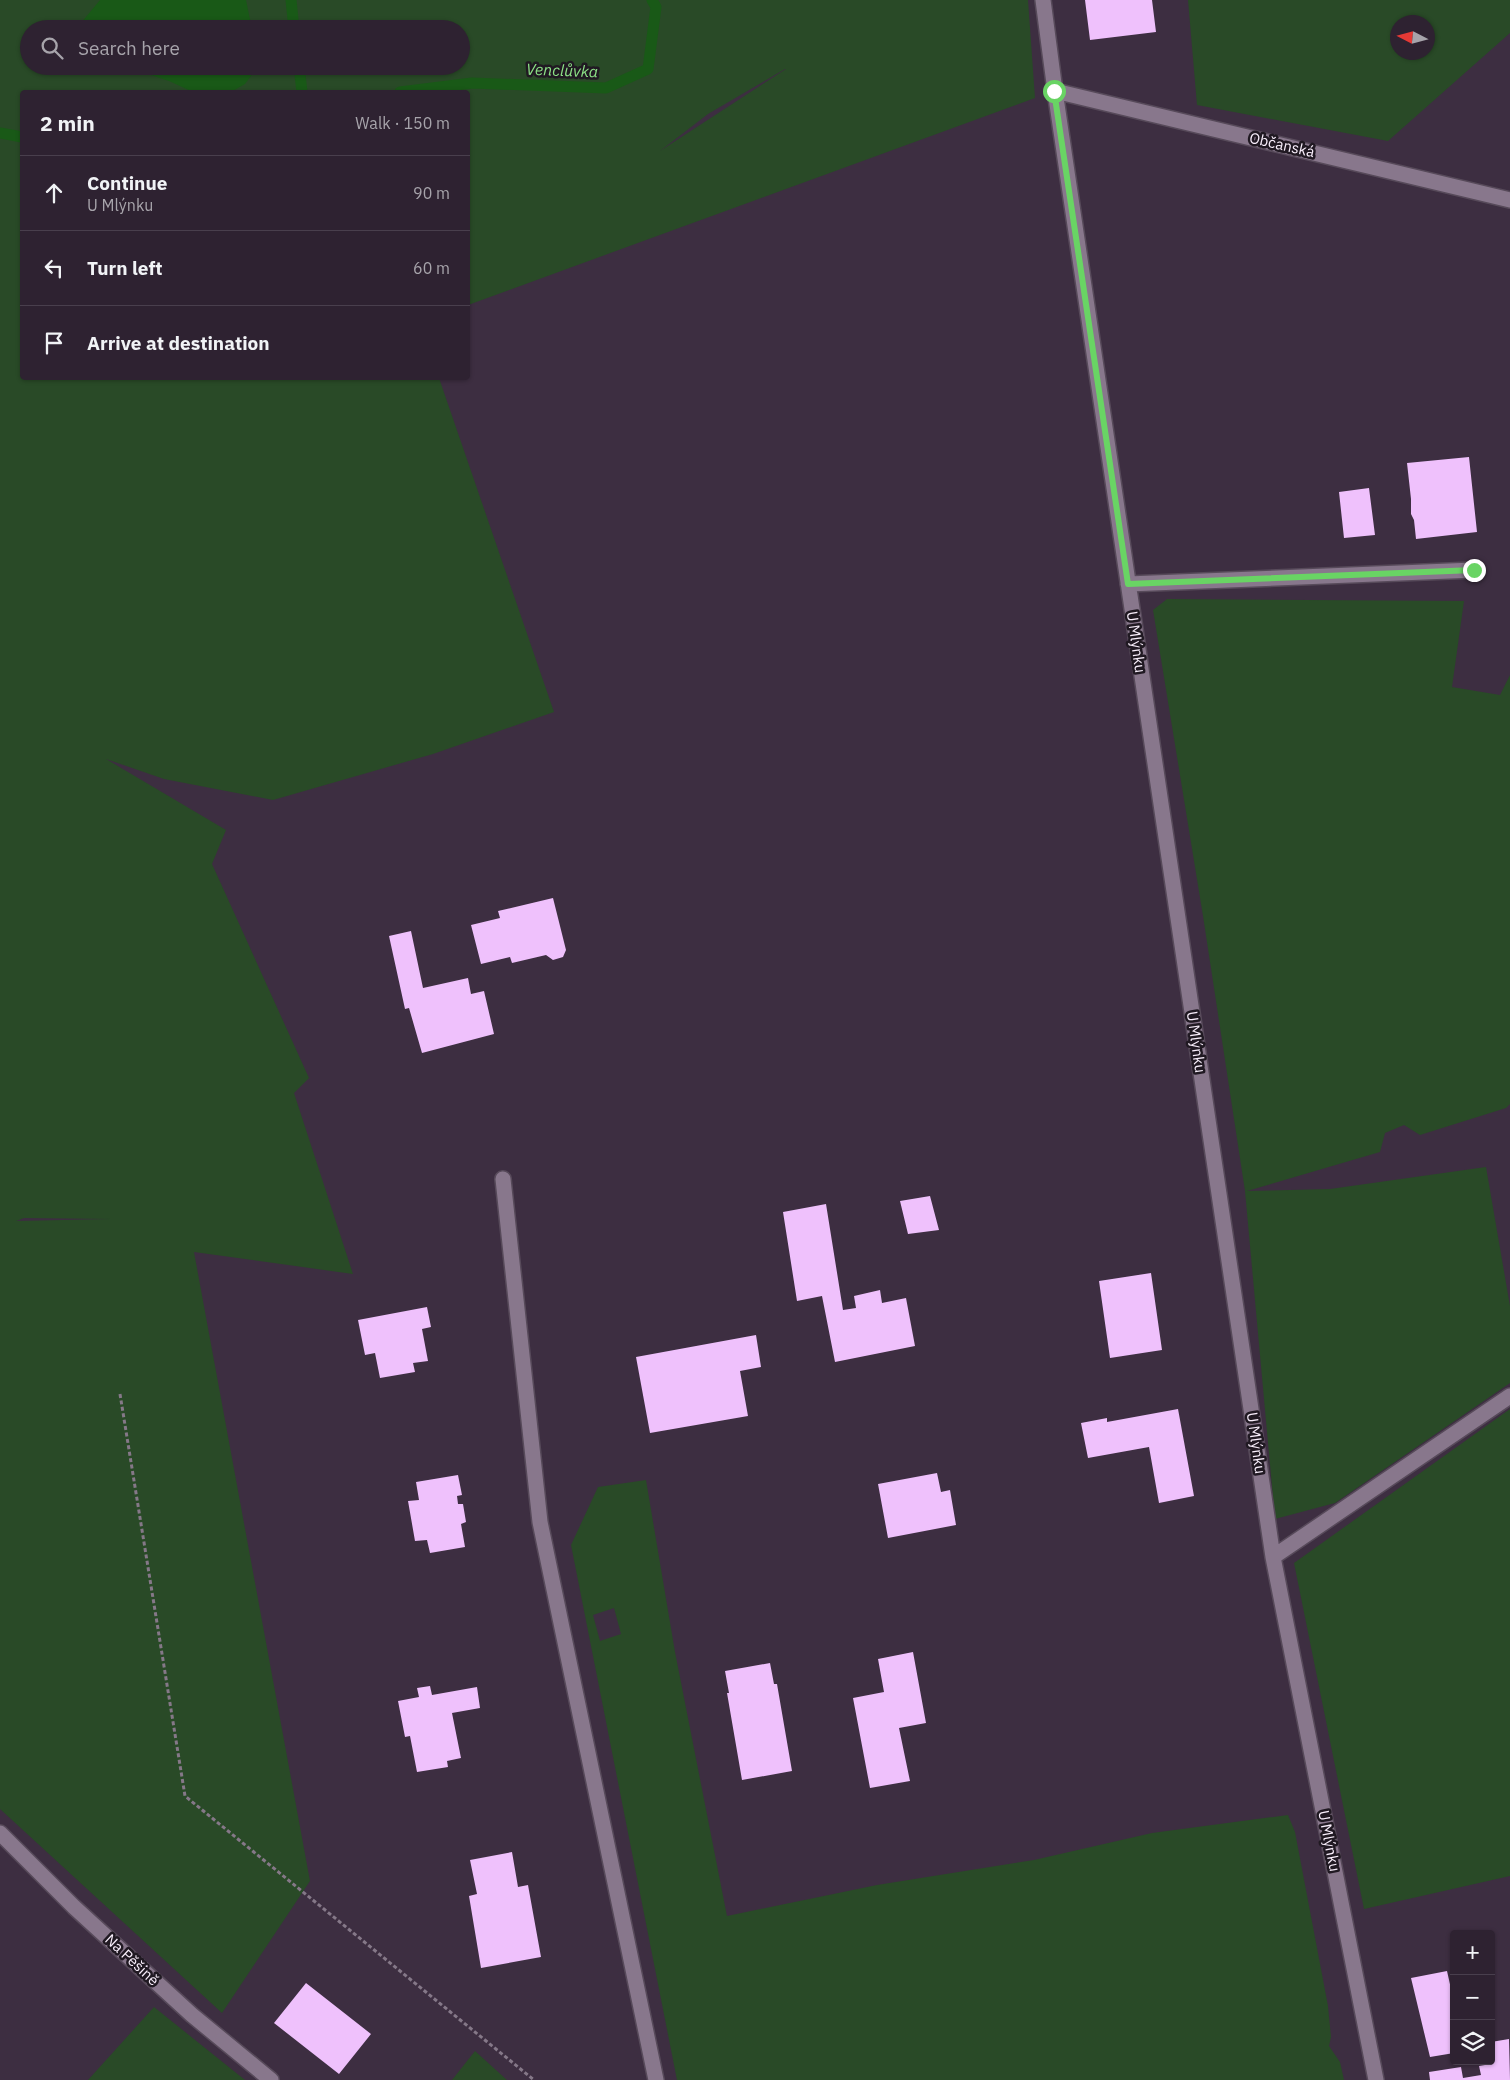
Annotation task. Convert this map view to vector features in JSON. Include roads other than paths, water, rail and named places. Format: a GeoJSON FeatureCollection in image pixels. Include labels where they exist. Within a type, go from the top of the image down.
{"type":"FeatureCollection","features":[{"type":"Feature","properties":{"kind":"street","name":"U Mlýnku"},"geometry":{"type":"LineString","coordinates":[[1043,0],[1054,91],[1273,1557],[1376,2080]]}},
{"type":"Feature","properties":{"kind":"street","name":"Občanská"},"geometry":{"type":"LineString","coordinates":[[1054,91],[1510,200]]}},
{"type":"Feature","properties":{"kind":"street"},"geometry":{"type":"LineString","coordinates":[[1128,584],[1474,570]]}},
{"type":"Feature","properties":{"kind":"street"},"geometry":{"type":"LineString","coordinates":[[503,1179],[540,1522],[656,2080]]}},
{"type":"Feature","properties":{"kind":"street"},"geometry":{"type":"LineString","coordinates":[[1273,1557],[1510,1396]]}},
{"type":"Feature","properties":{"kind":"street","name":"Na Pěšině"},"geometry":{"type":"LineString","coordinates":[[0,1833],[74,1907],[192,2015],[271,2080]]}},
{"type":"Feature","properties":{"kind":"waterway"},"geometry":{"type":"LineString","coordinates":[[291,0],[293,20]]}},
{"type":"Feature","properties":{"kind":"waterway","name":"Venclůvka"},"geometry":{"type":"LineString","coordinates":[[416,90],[472,83],[606,88],[648,69],[656,7],[652,0]]}},
{"type":"Feature","properties":{"kind":"waterway"},"geometry":{"type":"LineString","coordinates":[[300,75],[302,90]]}},
{"type":"Feature","properties":{"kind":"waterway","name":"Venclůvka"},"geometry":{"type":"LineString","coordinates":[[0,133],[20,137]]}}]}
